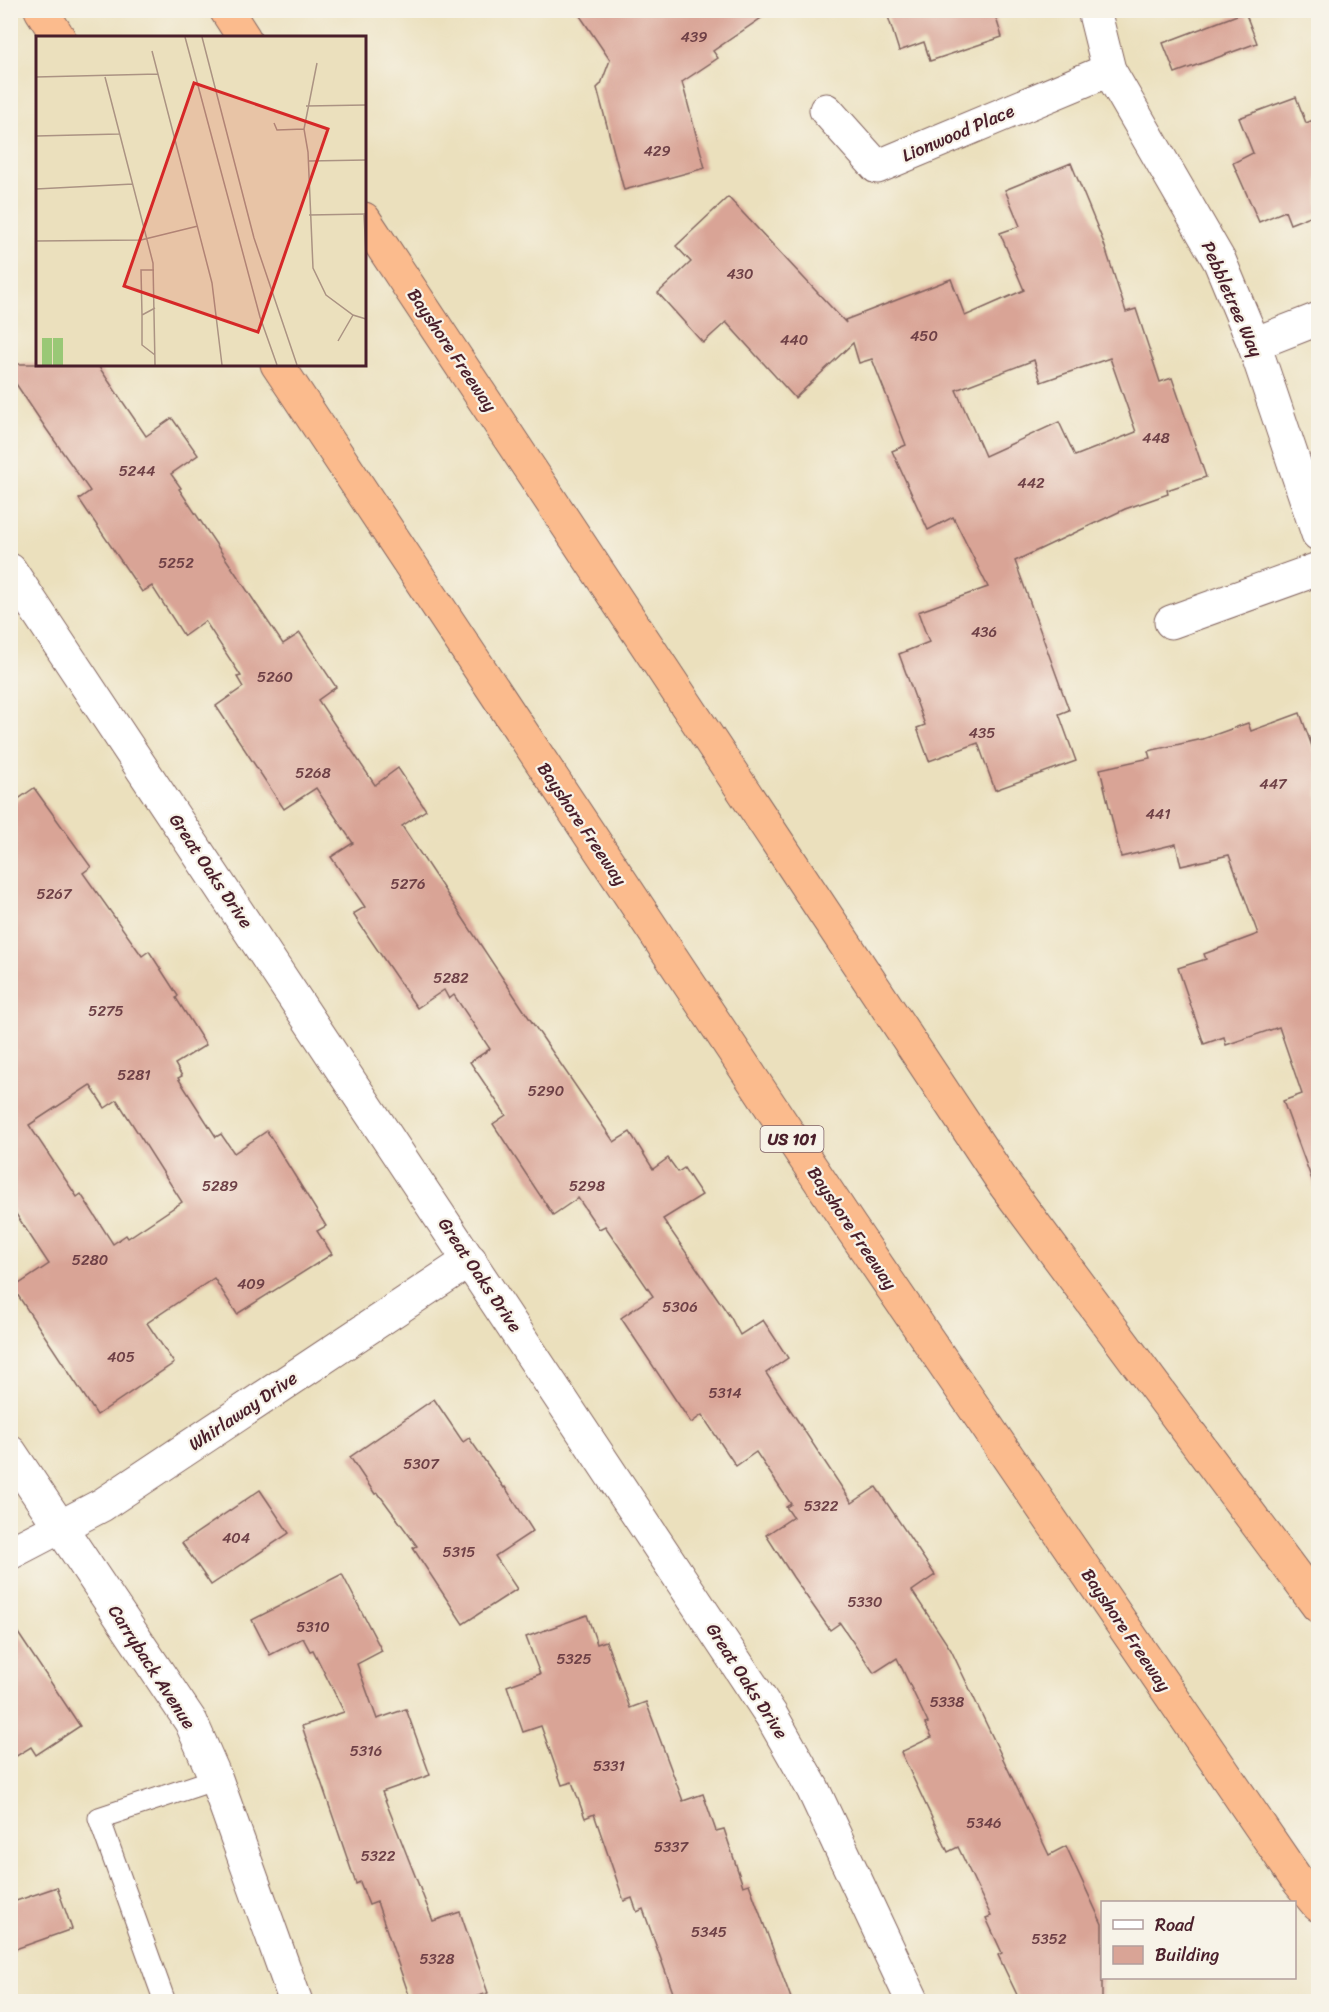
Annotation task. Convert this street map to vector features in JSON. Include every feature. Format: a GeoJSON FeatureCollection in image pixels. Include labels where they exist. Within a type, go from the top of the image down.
{"type":"FeatureCollection","features":[{"type":"Feature","properties":{"kind":"highway"},"geometry":{"type":"LineString","coordinates":[[41,10],[58,36]]}},
{"type":"Feature","properties":{"kind":"highway"},"geometry":{"type":"LineString","coordinates":[[226,10],[243,36]]}},
{"type":"Feature","properties":{"kind":"highway","name":"Bayshore Freeway"},"geometry":{"type":"LineString","coordinates":[[366,222],[1005,1185],[1318,1606]]}},
{"type":"Feature","properties":{"kind":"highway","name":"Bayshore Freeway"},"geometry":{"type":"LineString","coordinates":[[278,366],[849,1226],[1295,1877],[1318,1905]]}},
{"type":"Feature","properties":{"kind":"street","name":"Pebbletree Way"},"geometry":{"type":"LineString","coordinates":[[1094,10],[1109,70],[1220,262],[1254,344],[1318,534]]}},
{"type":"Feature","properties":{"kind":"street","name":"Lionwood Place"},"geometry":{"type":"LineString","coordinates":[[826,110],[877,167],[1109,70]]}},
{"type":"Feature","properties":{"kind":"street"},"geometry":{"type":"LineString","coordinates":[[1254,344],[1318,319]]}},
{"type":"Feature","properties":{"kind":"street"},"geometry":{"type":"LineString","coordinates":[[1171,622],[1318,569]]}},
{"type":"Feature","properties":{"kind":"street","name":"Great Oaks Drive"},"geometry":{"type":"LineString","coordinates":[[10,570],[771,1715],[813,1789],[913,2001]]}},
{"type":"Feature","properties":{"kind":"street","name":"Whirlaway Drive"},"geometry":{"type":"LineString","coordinates":[[10,1553],[102,1505],[470,1260]]}},
{"type":"Feature","properties":{"kind":"street","name":"Carryback Avenue"},"geometry":{"type":"LineString","coordinates":[[10,1452],[191,1722],[216,1779],[296,2001]]}},
{"type":"Feature","properties":{"kind":"lane"},"geometry":{"type":"LineString","coordinates":[[165,2001],[99,1818],[216,1779]]}},
{"type":"Feature","properties":{"kind":"building"},"geometry":{"type":"Polygon","coordinates":[[[576,10],[773,10],[713,51],[718,58],[682,82],[705,168],[624,190],[597,88],[601,84],[610,60],[576,10]]]}},
{"type":"Feature","properties":{"kind":"building"},"geometry":{"type":"Polygon","coordinates":[[[886,10],[1000,10],[1001,16],[996,18],[1002,37],[930,61],[924,42],[899,51],[886,10]]]}},
{"type":"Feature","properties":{"kind":"building"},"geometry":{"type":"Polygon","coordinates":[[[1245,12],[1257,43],[1175,73],[1163,43],[1245,12]]]}},
{"type":"Feature","properties":{"kind":"building"},"geometry":{"type":"Polygon","coordinates":[[[1296,97],[1306,123],[1318,118],[1318,213],[1290,224],[1285,211],[1259,222],[1233,163],[1253,153],[1239,118],[1296,97]]]}},
{"type":"Feature","properties":{"kind":"building"},"geometry":{"type":"Polygon","coordinates":[[[1071,163],[1103,241],[1126,312],[1136,309],[1160,382],[1172,378],[1206,477],[1167,490],[1168,494],[1125,509],[1015,561],[1069,710],[1059,714],[1076,761],[995,790],[978,743],[929,761],[917,728],[925,725],[899,654],[929,642],[918,612],[988,587],[953,517],[928,530],[892,451],[906,445],[872,359],[859,363],[853,343],[795,398],[726,322],[703,343],[658,293],[691,262],[676,246],[728,197],[846,323],[845,320],[951,279],[965,316],[1024,290],[1000,233],[1020,226],[1005,190],[1071,163]],[[1110,358],[1041,382],[1034,360],[956,390],[985,456],[1059,422],[1075,456],[1136,432],[1110,358]]]}},
{"type":"Feature","properties":{"kind":"building"},"geometry":{"type":"Polygon","coordinates":[[[10,364],[98,366],[146,436],[172,418],[198,455],[171,474],[181,488],[179,489],[283,644],[300,633],[336,687],[318,700],[375,785],[398,768],[426,810],[402,826],[523,1009],[614,1142],[630,1132],[653,1169],[668,1158],[678,1172],[684,1168],[702,1195],[663,1219],[731,1318],[740,1335],[763,1320],[788,1358],[766,1373],[852,1503],[876,1487],[935,1575],[912,1591],[951,1650],[1049,1855],[1066,1846],[1101,1922],[1102,2001],[1020,2001],[998,1955],[1002,1953],[986,1918],[991,1916],[958,1847],[948,1852],[901,1752],[932,1737],[925,1724],[928,1723],[897,1658],[874,1673],[840,1623],[830,1630],[793,1577],[766,1535],[793,1517],[786,1507],[791,1504],[756,1452],[736,1466],[702,1415],[691,1423],[621,1318],[653,1296],[605,1226],[599,1229],[578,1198],[553,1215],[493,1124],[506,1115],[470,1062],[490,1049],[454,995],[449,999],[444,990],[417,1008],[353,914],[365,907],[331,857],[353,843],[316,788],[284,809],[216,706],[243,687],[237,677],[241,676],[205,621],[184,636],[152,586],[142,592],[79,499],[90,491],[10,375],[10,364]]]}},
{"type":"Feature","properties":{"kind":"building"},"geometry":{"type":"Polygon","coordinates":[[[1300,713],[1318,763],[1318,1187],[1315,1188],[1283,1101],[1302,1094],[1279,1027],[1226,1045],[1224,1037],[1204,1044],[1178,968],[1206,959],[1204,954],[1258,934],[1229,855],[1181,866],[1176,844],[1121,857],[1100,769],[1150,758],[1148,751],[1203,739],[1248,723],[1251,731],[1300,713]]]}},
{"type":"Feature","properties":{"kind":"building"},"geometry":{"type":"Polygon","coordinates":[[[34,788],[91,867],[83,873],[142,956],[149,951],[206,1045],[175,1064],[182,1076],[178,1078],[216,1137],[221,1134],[234,1153],[267,1131],[326,1226],[317,1231],[332,1254],[237,1314],[214,1278],[147,1323],[174,1363],[97,1415],[13,1288],[49,1264],[10,1205],[10,805],[34,788]],[[90,1085],[29,1125],[77,1197],[81,1194],[113,1244],[126,1235],[128,1238],[182,1202],[117,1100],[105,1108],[90,1085]]]}},
{"type":"Feature","properties":{"kind":"building"},"geometry":{"type":"Polygon","coordinates":[[[434,1399],[463,1442],[469,1438],[505,1487],[533,1531],[495,1556],[517,1589],[463,1624],[413,1548],[417,1546],[378,1493],[375,1494],[350,1457],[434,1399]]]}},
{"type":"Feature","properties":{"kind":"building"},"geometry":{"type":"Polygon","coordinates":[[[260,1490],[289,1533],[211,1585],[182,1543],[260,1490]]]}},
{"type":"Feature","properties":{"kind":"building"},"geometry":{"type":"Polygon","coordinates":[[[342,1574],[382,1651],[357,1664],[377,1719],[406,1709],[430,1775],[382,1792],[433,1921],[460,1912],[488,1993],[462,2001],[411,2001],[377,1902],[369,1905],[360,1882],[356,1884],[302,1726],[344,1712],[313,1650],[310,1651],[303,1638],[270,1655],[252,1620],[342,1574]]]}},
{"type":"Feature","properties":{"kind":"building"},"geometry":{"type":"Polygon","coordinates":[[[587,1615],[597,1644],[606,1641],[630,1708],[646,1702],[683,1801],[703,1794],[716,1831],[724,1829],[743,1886],[749,1884],[792,2001],[676,2001],[643,1909],[637,1912],[632,1898],[624,1901],[594,1814],[585,1818],[572,1782],[562,1785],[541,1726],[523,1732],[507,1686],[540,1674],[526,1637],[587,1615]]]}},
{"type":"Feature","properties":{"kind":"building"},"geometry":{"type":"Polygon","coordinates":[[[10,1621],[80,1726],[36,1755],[31,1747],[10,1760],[10,1621]]]}},
{"type":"Feature","properties":{"kind":"building"},"geometry":{"type":"Polygon","coordinates":[[[57,1887],[72,1929],[10,1951],[10,1903],[57,1887]]]}}]}
